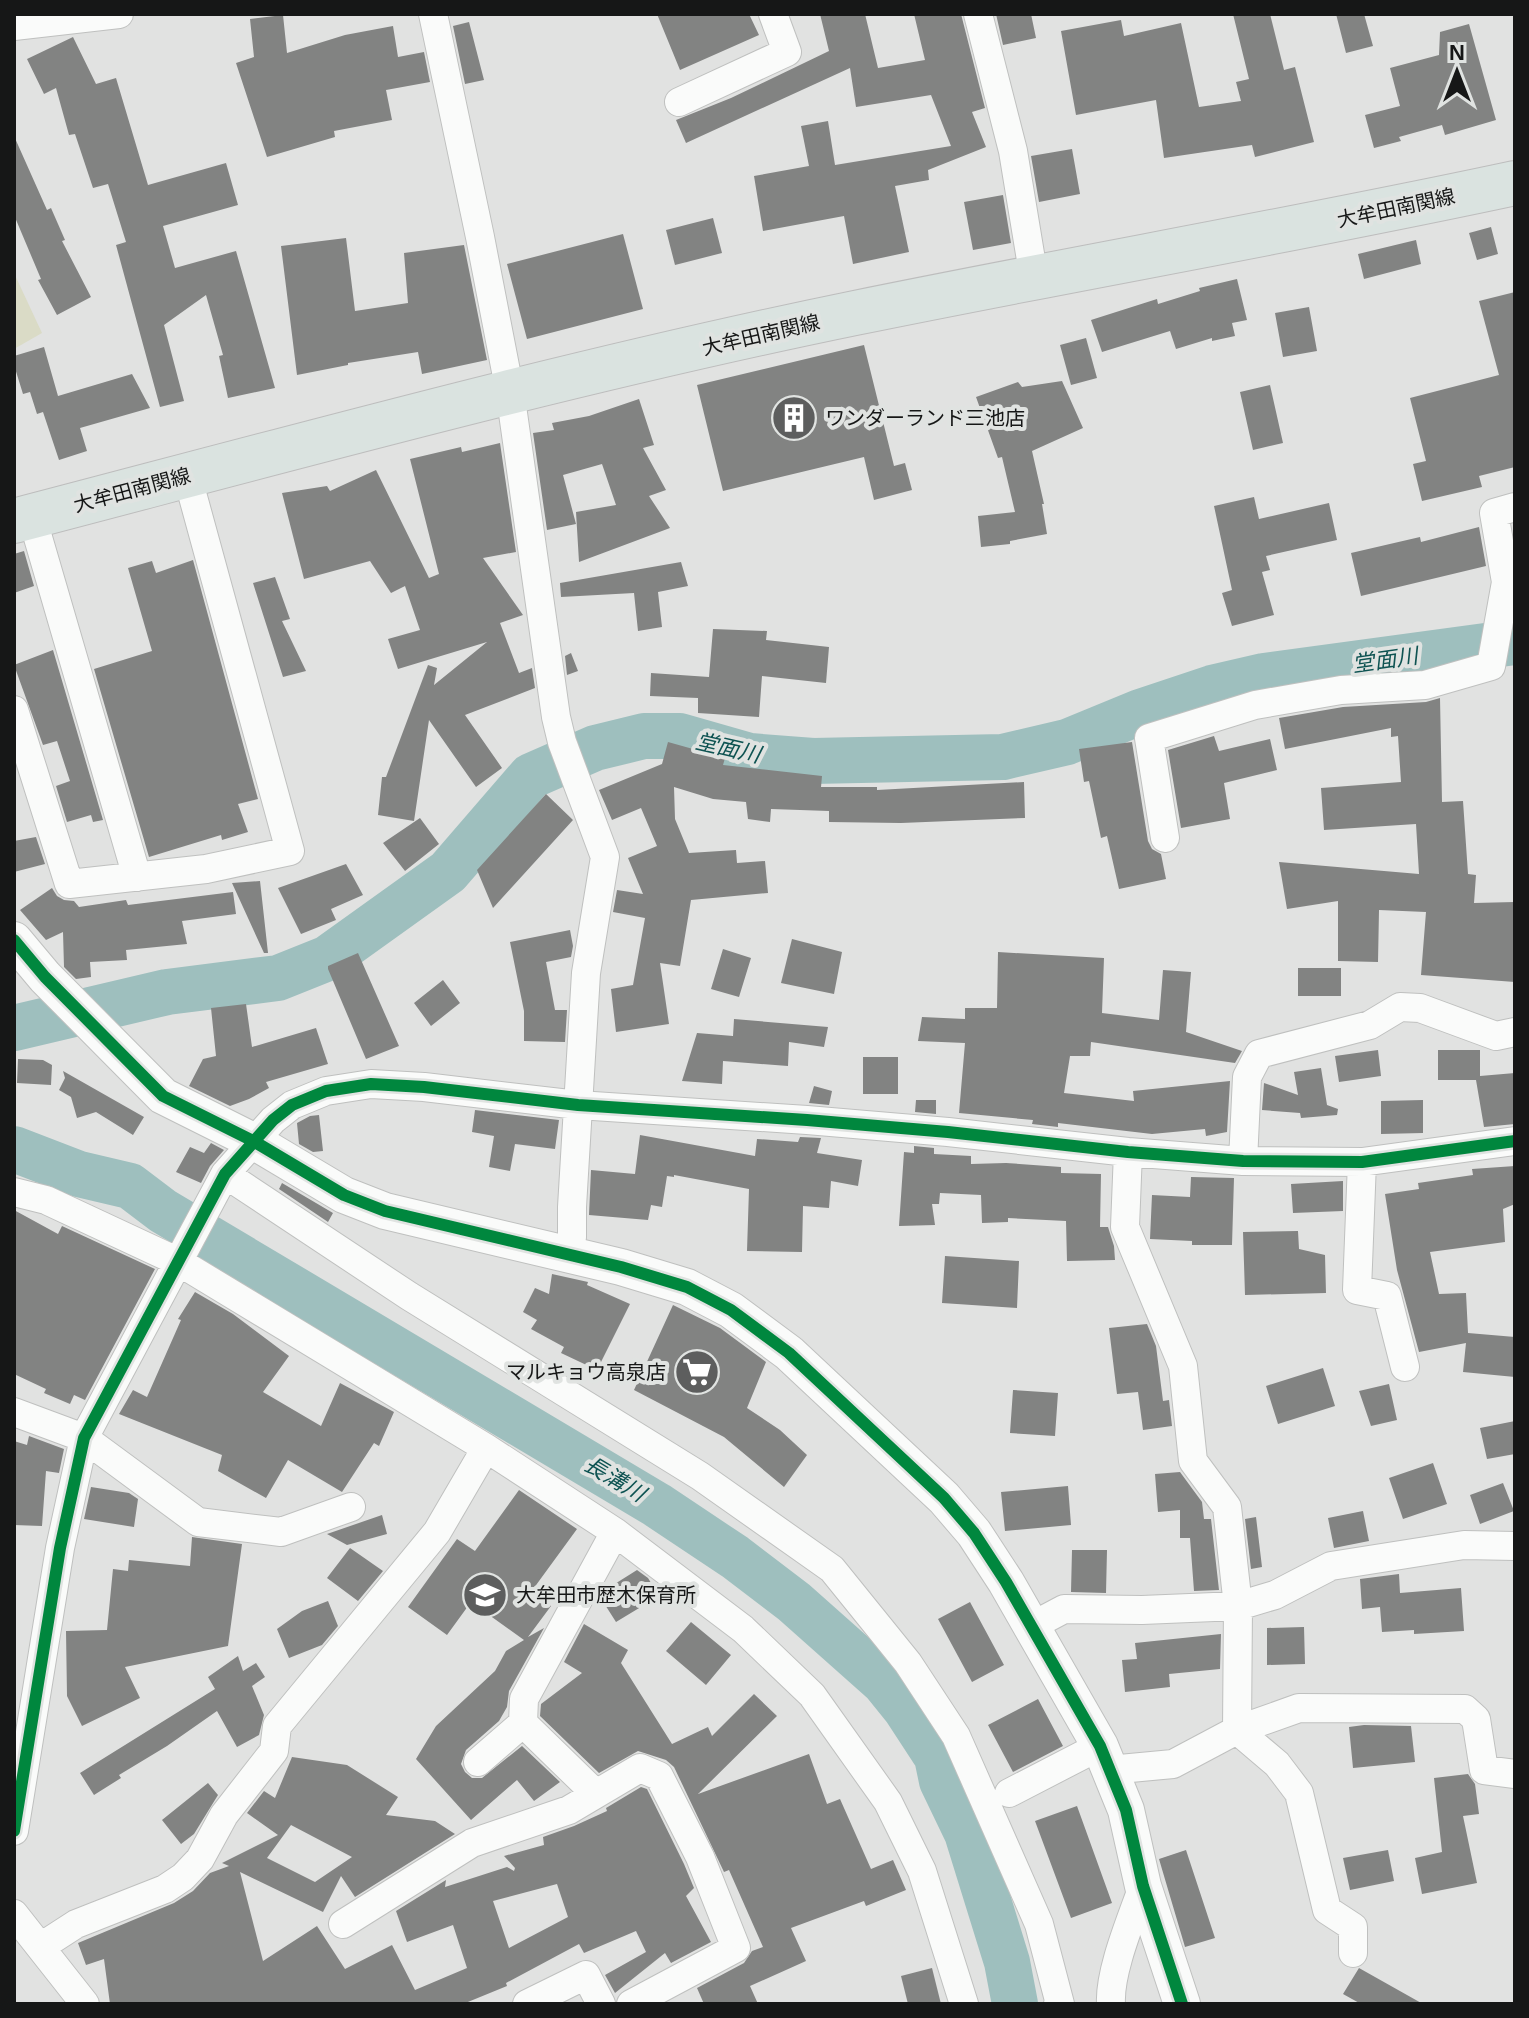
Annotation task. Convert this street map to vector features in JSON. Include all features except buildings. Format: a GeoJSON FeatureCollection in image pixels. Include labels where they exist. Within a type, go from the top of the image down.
{"type":"FeatureCollection","features":[{"type":"Feature","properties":{"kind":"main road","name":"大牟田南関線"},"geometry":{"type":"LineString","coordinates":[[23,519],[510,392],[852,313],[1338,221],[1515,183]]}},
{"type":"Feature","properties":{"kind":"street"},"geometry":{"type":"LineString","coordinates":[[14,26],[119,14]]}},
{"type":"Feature","properties":{"kind":"street"},"geometry":{"type":"LineString","coordinates":[[679,102],[787,52],[773,14]]}},
{"type":"Feature","properties":{"kind":"street"},"geometry":{"type":"LineString","coordinates":[[978,14],[1013,151],[1034,278]]}},
{"type":"Feature","properties":{"kind":"street"},"geometry":{"type":"LineString","coordinates":[[437,15],[510,392],[556,717],[562,742],[605,857],[586,973],[572,1237],[568,1254]]}},
{"type":"Feature","properties":{"kind":"street"},"geometry":{"type":"LineString","coordinates":[[14,710],[69,884],[206,869],[290,851],[187,475]]}},
{"type":"Feature","properties":{"kind":"street"},"geometry":{"type":"LineString","coordinates":[[1165,838],[1149,738],[1255,705],[1341,690],[1425,685],[1491,666],[1506,582],[1494,513],[1515,507]]}},
{"type":"Feature","properties":{"kind":"street"},"geometry":{"type":"LineString","coordinates":[[23,519],[137,877]]}},
{"type":"Feature","properties":{"kind":"street"},"geometry":{"type":"LineString","coordinates":[[14,940],[45,977],[163,1096],[255,1142],[344,1195],[385,1211],[621,1267],[687,1287],[731,1310],[789,1353],[944,1498],[974,1533],[1032,1626],[1104,1758],[1126,1810],[1143,1886],[1182,2004]]}},
{"type":"Feature","properties":{"kind":"street"},"geometry":{"type":"LineString","coordinates":[[1243,1161],[1247,1077],[1259,1054],[1370,1025],[1400,1007],[1420,1008],[1496,1036],[1515,1032]]}},
{"type":"Feature","properties":{"kind":"street"},"geometry":{"type":"LineString","coordinates":[[14,1831],[60,1548],[84,1438],[225,1174],[273,1120],[292,1105],[326,1091],[371,1084],[424,1087],[578,1105],[687,1110],[886,1126],[1243,1161],[1362,1162],[1515,1141]]}},
{"type":"Feature","properties":{"kind":"street"},"geometry":{"type":"LineString","coordinates":[[1128,1152],[1125,1227],[1183,1366],[1193,1461],[1227,1507],[1238,1606],[1237,1730]]}},
{"type":"Feature","properties":{"kind":"street"},"geometry":{"type":"LineString","coordinates":[[1362,1162],[1357,1290],[1387,1296],[1405,1367]]}},
{"type":"Feature","properties":{"kind":"street"},"geometry":{"type":"LineString","coordinates":[[225,1174],[409,1296],[700,1476],[832,1569],[908,1663],[956,1736],[1039,1924],[1059,2004]]}},
{"type":"Feature","properties":{"kind":"street"},"geometry":{"type":"LineString","coordinates":[[14,1192],[46,1200],[179,1262],[486,1448],[615,1532],[743,1629],[812,1695],[888,1802],[922,1871],[964,2004]]}},
{"type":"Feature","properties":{"kind":"street"},"geometry":{"type":"LineString","coordinates":[[14,1412],[84,1438],[198,1522],[281,1532],[351,1507]]}},
{"type":"Feature","properties":{"kind":"street"},"geometry":{"type":"LineString","coordinates":[[42,1946],[76,1924],[165,1889],[183,1877],[200,1859],[224,1815],[274,1751],[277,1726],[437,1532],[486,1448]]}},
{"type":"Feature","properties":{"kind":"street"},"geometry":{"type":"LineString","coordinates":[[478,1762],[523,1723],[524,1699],[615,1532]]}},
{"type":"Feature","properties":{"kind":"street"},"geometry":{"type":"LineString","coordinates":[[1032,1626],[1064,1609],[1238,1606],[1275,1595],[1331,1566],[1464,1545],[1515,1546]]}},
{"type":"Feature","properties":{"kind":"street"},"geometry":{"type":"LineString","coordinates":[[1009,1793],[1104,1758],[1173,1764],[1237,1730],[1299,1708],[1465,1709],[1476,1719],[1484,1770],[1515,1774]]}},
{"type":"Feature","properties":{"kind":"street"},"geometry":{"type":"LineString","coordinates":[[523,1723],[596,1794]]}},
{"type":"Feature","properties":{"kind":"street"},"geometry":{"type":"LineString","coordinates":[[1237,1730],[1277,1764],[1299,1793],[1327,1910],[1353,1927],[1353,1953]]}},
{"type":"Feature","properties":{"kind":"street"},"geometry":{"type":"LineString","coordinates":[[343,1924],[472,1843],[569,1810],[640,1768],[659,1776],[700,1857],[736,1948],[631,2004]]}},
{"type":"Feature","properties":{"kind":"street"},"geometry":{"type":"LineString","coordinates":[[1111,2004],[1110,1995],[1123,1941],[1143,1886]]}},
{"type":"Feature","properties":{"kind":"street"},"geometry":{"type":"LineString","coordinates":[[14,1914],[85,2004]]}},
{"type":"Feature","properties":{"kind":"street"},"geometry":{"type":"LineString","coordinates":[[527,2004],[586,1975],[601,2004]]}},
{"type":"Feature","properties":{"kind":"green space"},"geometry":{"type":"Polygon","coordinates":[[[14,273],[42,333],[14,349],[14,273]]]}},
{"type":"Feature","properties":{"kind":"waterway","name":"堂面川"},"geometry":{"type":"LineString","coordinates":[[14,1028],[167,992],[278,978],[328,958],[448,872],[531,776],[595,748],[644,736],[680,736],[750,756],[813,761],[1003,757],[1067,742],[1140,712],[1212,688],[1264,676],[1515,642]]}},
{"type":"Feature","properties":{"kind":"waterway","name":"長溝川"},"geometry":{"type":"LineString","coordinates":[[14,1149],[79,1174],[130,1186],[163,1211],[657,1505],[735,1557],[794,1602],[884,1682],[937,1757],[942,1781],[967,1833],[1007,1962],[1015,2004]]}},
{"type":"Feature","properties":{"kind":"cycle path"},"geometry":{"type":"LineString","coordinates":[[14,940],[45,977],[163,1096],[255,1142],[344,1195],[385,1211],[621,1267],[687,1287],[731,1310],[789,1353],[944,1498],[974,1533],[1006,1582],[1100,1746],[1126,1810],[1143,1886],[1182,2004]]}},
{"type":"Feature","properties":{"kind":"cycle path"},"geometry":{"type":"LineString","coordinates":[[14,1831],[60,1548],[84,1438],[225,1174],[273,1120],[292,1105],[326,1091],[371,1084],[424,1087],[578,1105],[807,1120],[1243,1161],[1362,1162],[1515,1141]]}},
{"type":"Feature","properties":{"kind":"place","name":"ワンダーランド三池店"},"geometry":{"type":"Point","coordinates":[794,418]}},
{"type":"Feature","properties":{"kind":"place","name":"マルキョウ高泉店"},"geometry":{"type":"Point","coordinates":[697,1372]}},
{"type":"Feature","properties":{"kind":"place","name":"大牟田市歴木保育所"},"geometry":{"type":"Point","coordinates":[485,1595]}}]}
